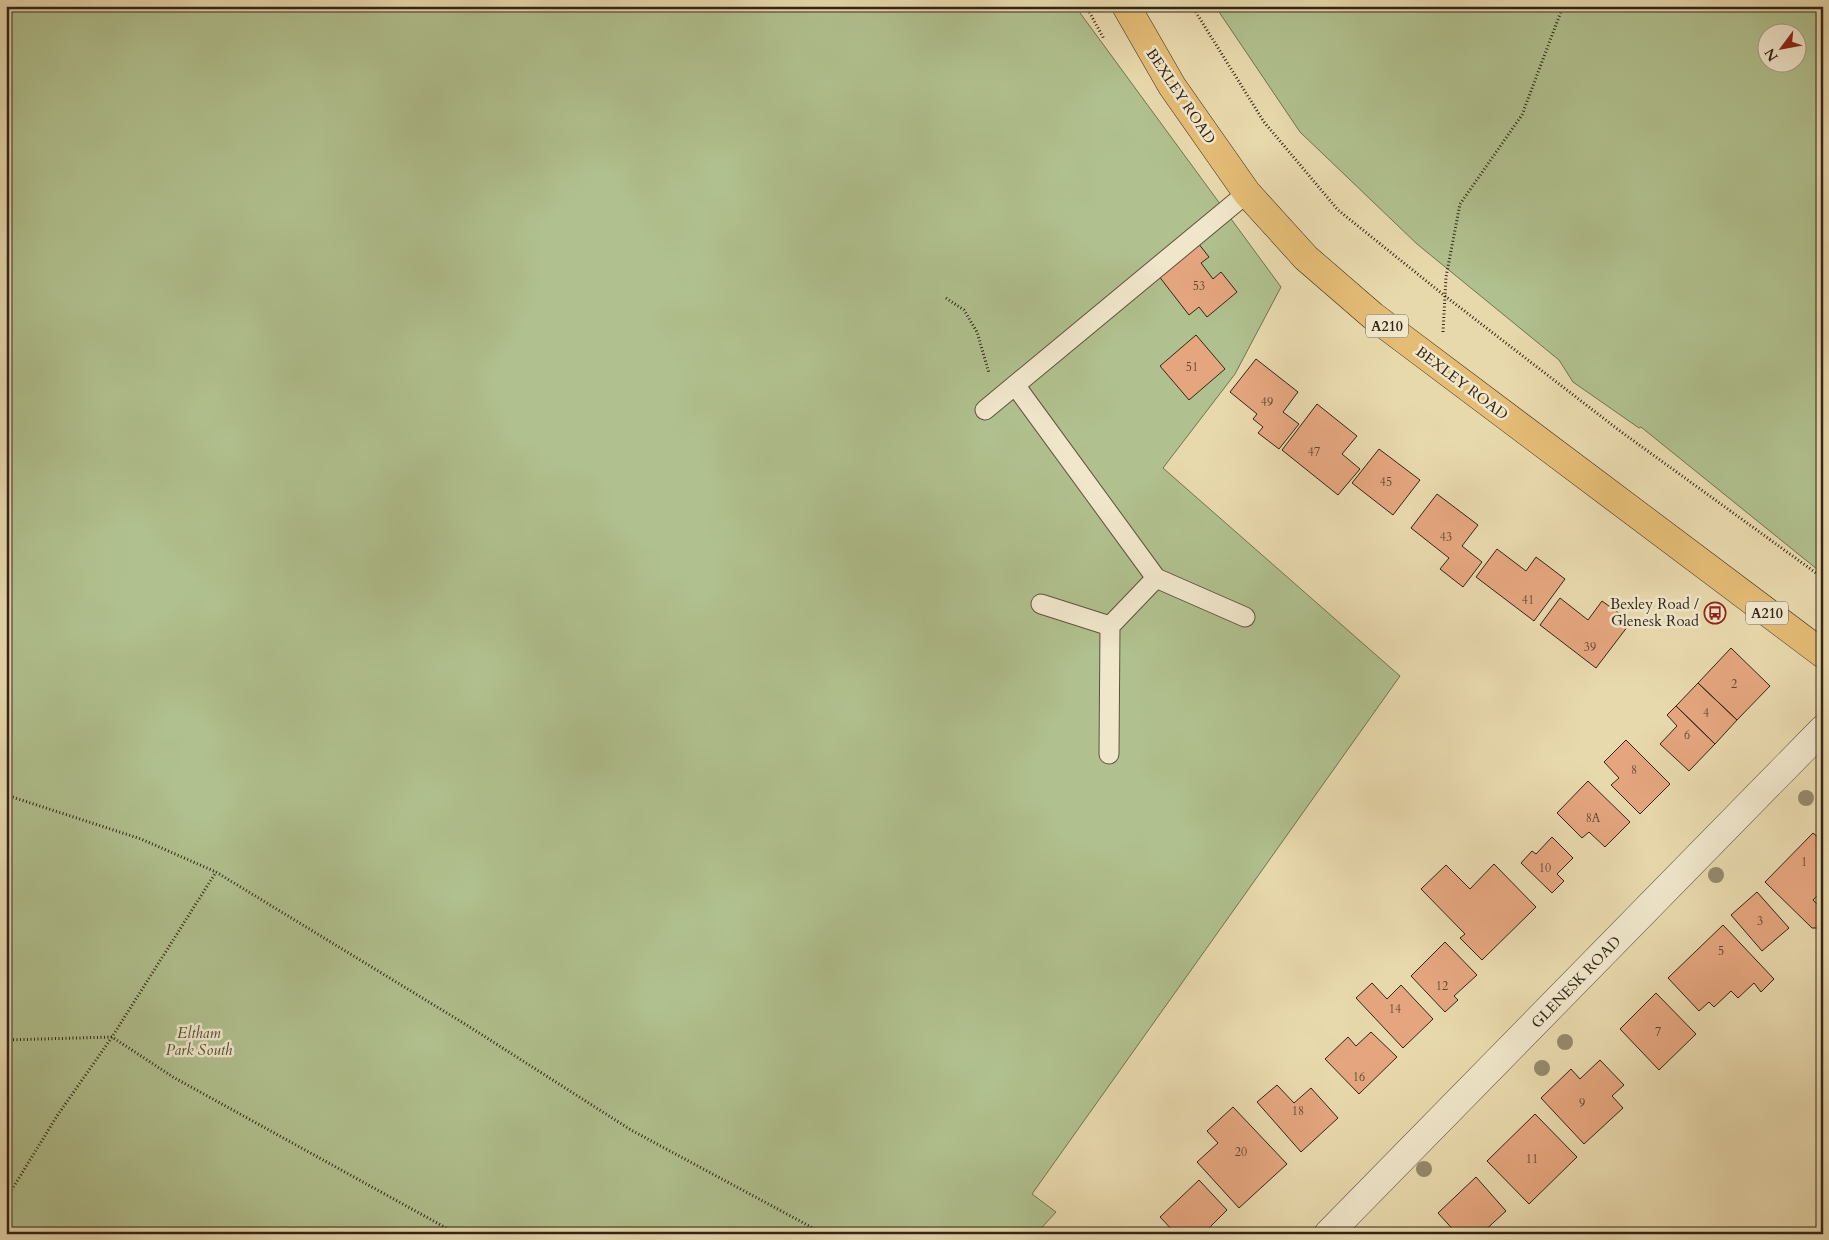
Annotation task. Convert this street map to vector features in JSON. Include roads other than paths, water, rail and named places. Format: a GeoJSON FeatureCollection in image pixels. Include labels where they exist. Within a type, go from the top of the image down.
{"type":"FeatureCollection","features":[{"type":"Feature","properties":{"kind":"main road","name":"BEXLEY ROAD"},"geometry":{"type":"LineString","coordinates":[[1126,6],[1172,86],[1247,193],[1306,258],[1372,316],[1823,654]]}},
{"type":"Feature","properties":{"kind":"street","name":"GLENESK ROAD"},"geometry":{"type":"LineString","coordinates":[[1328,1234],[1823,729]]}},
{"type":"Feature","properties":{"kind":"lane"},"geometry":{"type":"LineString","coordinates":[[985,410],[1247,193]]}},
{"type":"Feature","properties":{"kind":"lane"},"geometry":{"type":"LineString","coordinates":[[1009,390],[1156,578],[1245,617]]}},
{"type":"Feature","properties":{"kind":"lane"},"geometry":{"type":"LineString","coordinates":[[1109,754],[1110,626],[1156,578]]}},
{"type":"Feature","properties":{"kind":"lane"},"geometry":{"type":"LineString","coordinates":[[1041,604],[1110,626]]}},
{"type":"Feature","properties":{"kind":"place","name":"Bexley Road / Glenesk Road"},"geometry":{"type":"Point","coordinates":[1715,613]}},
{"type":"Feature","properties":{"kind":"park label","name":"Eltham Park South"},"geometry":{"type":"Point","coordinates":[199,1042]}}]}
